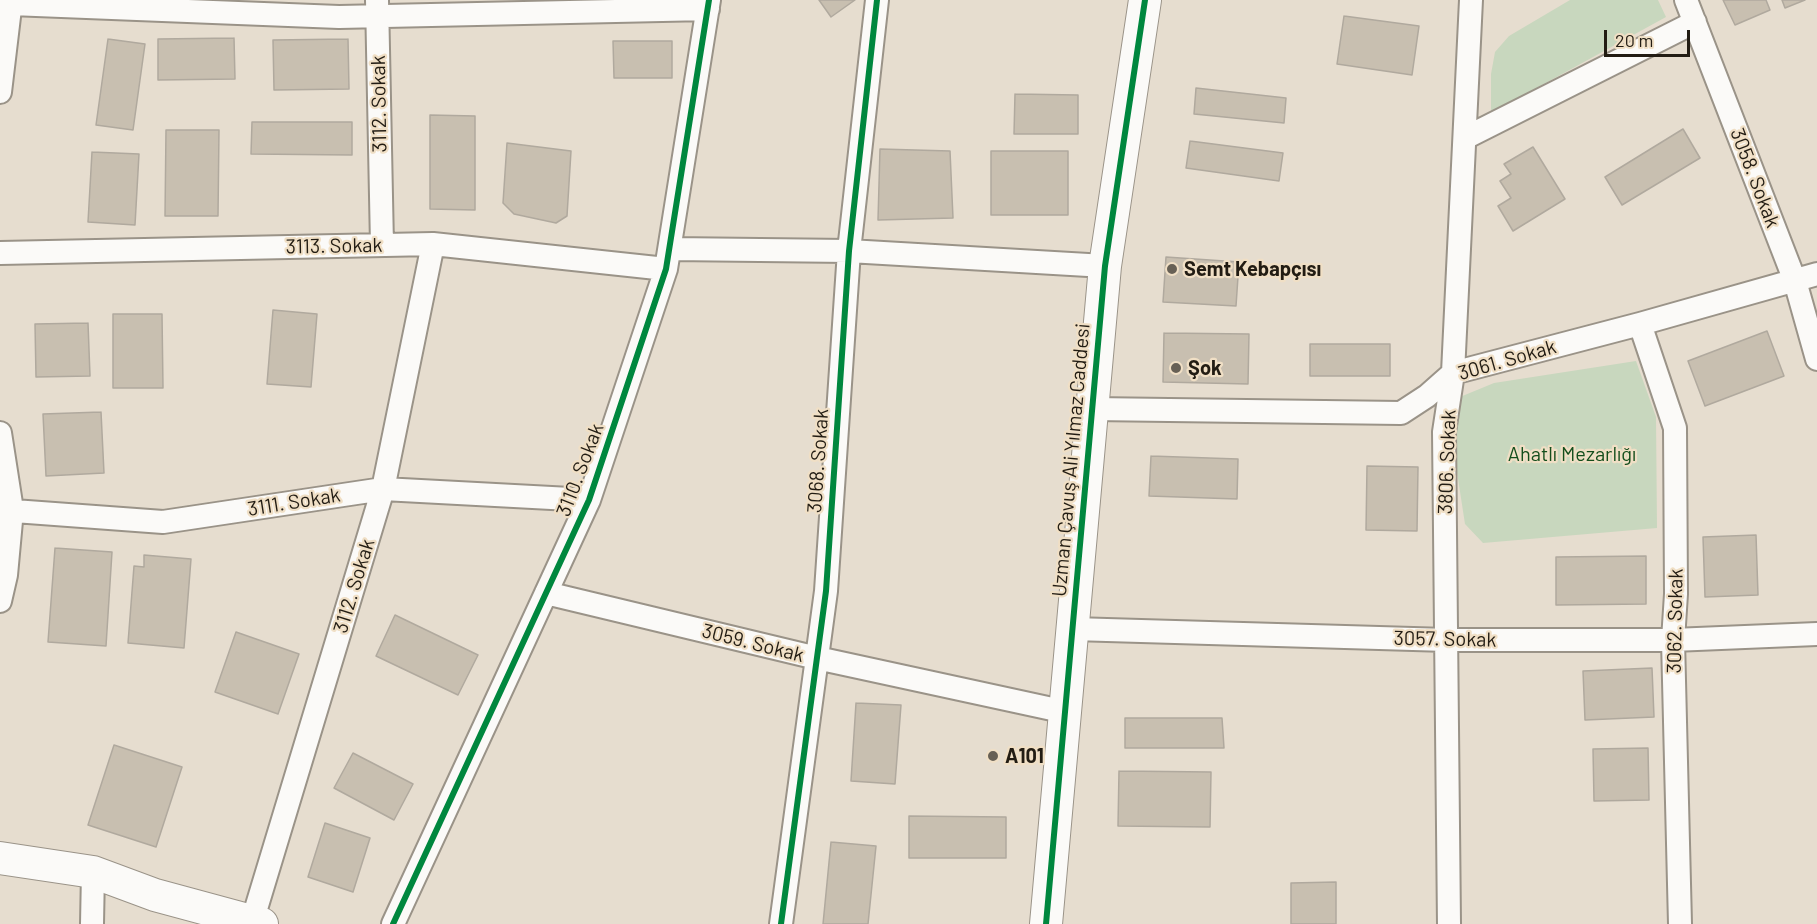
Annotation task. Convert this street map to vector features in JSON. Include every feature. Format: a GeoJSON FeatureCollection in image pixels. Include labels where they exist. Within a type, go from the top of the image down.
{"type":"FeatureCollection","features":[{"type":"Feature","properties":{"kind":"street","name":"3068. Sokak"},"geometry":{"type":"LineString","coordinates":[[781,924],[826,591],[849,250],[876,0]]}},
{"type":"Feature","properties":{"kind":"street","name":"Uzman Çavuş Ali Yılmaz Caddesi"},"geometry":{"type":"LineString","coordinates":[[1046,924],[1105,266],[1145,0]]}},
{"type":"Feature","properties":{"kind":"street","name":"3806. Sokak"},"geometry":{"type":"LineString","coordinates":[[1449,924],[1444,432],[1453,373],[1471,0]]}},
{"type":"Feature","properties":{"kind":"street","name":"3058. Sokak"},"geometry":{"type":"LineString","coordinates":[[1686,0],[1795,281],[1817,359]]}},
{"type":"Feature","properties":{"kind":"street"},"geometry":{"type":"LineString","coordinates":[[0,92],[11,2],[339,17],[377,8],[709,4]]}},
{"type":"Feature","properties":{"kind":"street","name":"3110. Sokak"},"geometry":{"type":"LineString","coordinates":[[393,924],[589,500],[669,259],[709,4]]}},
{"type":"Feature","properties":{"kind":"street","name":"3112. Sokak"},"geometry":{"type":"LineString","coordinates":[[377,8],[382,245]]}},
{"type":"Feature","properties":{"kind":"street"},"geometry":{"type":"LineString","coordinates":[[1465,138],[1695,22]]}},
{"type":"Feature","properties":{"kind":"street","name":"3113. Sokak"},"geometry":{"type":"LineString","coordinates":[[0,252],[434,244],[669,259],[849,250],[1105,266]]}},
{"type":"Feature","properties":{"kind":"street","name":"3112. Sokak"},"geometry":{"type":"LineString","coordinates":[[257,923],[383,489],[434,244]]}},
{"type":"Feature","properties":{"kind":"street","name":"3061. Sokak"},"geometry":{"type":"LineString","coordinates":[[1092,409],[1401,413],[1427,396],[1453,373],[1817,274]]}},
{"type":"Feature","properties":{"kind":"street","name":"3062. Sokak"},"geometry":{"type":"LineString","coordinates":[[1640,324],[1675,428],[1676,594],[1673,640],[1680,924]]}},
{"type":"Feature","properties":{"kind":"street"},"geometry":{"type":"LineString","coordinates":[[0,433],[6,510],[6,575],[0,601]]}},
{"type":"Feature","properties":{"kind":"street","name":"3111. Sokak"},"geometry":{"type":"LineString","coordinates":[[6,510],[163,522],[383,489],[589,500]]}},
{"type":"Feature","properties":{"kind":"street","name":"3059. Sokak"},"geometry":{"type":"LineString","coordinates":[[546,593],[817,658],[1066,712]]}},
{"type":"Feature","properties":{"kind":"street","name":"3057. Sokak"},"geometry":{"type":"LineString","coordinates":[[1072,629],[1447,640],[1673,640],[1817,634]]}},
{"type":"Feature","properties":{"kind":"street"},"geometry":{"type":"LineString","coordinates":[[0,858],[93,872],[155,895],[257,923]]}},
{"type":"Feature","properties":{"kind":"street"},"geometry":{"type":"LineString","coordinates":[[92,924],[93,872]]}},
{"type":"Feature","properties":{"kind":"green space"},"geometry":{"type":"Polygon","coordinates":[[[1570,0],[1658,0],[1666,17],[1491,113],[1491,74],[1495,52],[1509,36],[1570,0]]]}},
{"type":"Feature","properties":{"kind":"green space","name":"Ahatlı Mezarlığı"},"geometry":{"type":"Polygon","coordinates":[[[1636,361],[1656,417],[1657,528],[1483,543],[1465,524],[1453,446],[1460,397],[1494,383],[1636,361]]]}},
{"type":"Feature","properties":{"kind":"building"},"geometry":{"type":"Polygon","coordinates":[[[819,0],[855,0],[831,17],[819,0]]]}},
{"type":"Feature","properties":{"kind":"building"},"geometry":{"type":"Polygon","coordinates":[[[1723,0],[1766,0],[1770,10],[1735,25],[1723,0]]]}},
{"type":"Feature","properties":{"kind":"building"},"geometry":{"type":"Polygon","coordinates":[[[1782,0],[1805,0],[1785,8],[1782,0]]]}},
{"type":"Feature","properties":{"kind":"building"},"geometry":{"type":"Polygon","coordinates":[[[1344,16],[1419,26],[1412,75],[1337,64],[1344,16]]]}},
{"type":"Feature","properties":{"kind":"building"},"geometry":{"type":"Polygon","coordinates":[[[234,38],[235,79],[158,80],[158,39],[234,38]]]}},
{"type":"Feature","properties":{"kind":"building"},"geometry":{"type":"Polygon","coordinates":[[[108,39],[145,44],[133,130],[96,125],[108,39]]]}},
{"type":"Feature","properties":{"kind":"building"},"geometry":{"type":"Polygon","coordinates":[[[348,39],[349,89],[274,90],[273,40],[348,39]]]}},
{"type":"Feature","properties":{"kind":"building"},"geometry":{"type":"Polygon","coordinates":[[[613,41],[672,41],[672,78],[614,78],[613,41]]]}},
{"type":"Feature","properties":{"kind":"building"},"geometry":{"type":"Polygon","coordinates":[[[1196,88],[1286,98],[1284,123],[1194,114],[1196,88]]]}},
{"type":"Feature","properties":{"kind":"building"},"geometry":{"type":"Polygon","coordinates":[[[1015,94],[1078,95],[1078,134],[1014,134],[1015,94]]]}},
{"type":"Feature","properties":{"kind":"building"},"geometry":{"type":"Polygon","coordinates":[[[430,115],[475,116],[475,210],[430,209],[430,115]]]}},
{"type":"Feature","properties":{"kind":"building"},"geometry":{"type":"Polygon","coordinates":[[[252,122],[352,122],[352,155],[251,154],[252,122]]]}},
{"type":"Feature","properties":{"kind":"building"},"geometry":{"type":"Polygon","coordinates":[[[1683,129],[1700,158],[1622,205],[1605,177],[1683,129]]]}},
{"type":"Feature","properties":{"kind":"building"},"geometry":{"type":"Polygon","coordinates":[[[166,130],[219,130],[218,216],[165,216],[166,130]]]}},
{"type":"Feature","properties":{"kind":"building"},"geometry":{"type":"Polygon","coordinates":[[[1190,141],[1283,153],[1279,181],[1186,168],[1190,141]]]}},
{"type":"Feature","properties":{"kind":"building"},"geometry":{"type":"Polygon","coordinates":[[[507,143],[571,151],[567,216],[556,223],[514,214],[503,203],[507,143]]]}},
{"type":"Feature","properties":{"kind":"building"},"geometry":{"type":"Polygon","coordinates":[[[1533,147],[1565,199],[1513,231],[1498,206],[1511,198],[1500,181],[1511,174],[1504,164],[1533,147]]]}},
{"type":"Feature","properties":{"kind":"building"},"geometry":{"type":"Polygon","coordinates":[[[880,149],[950,151],[953,218],[878,220],[880,149]]]}},
{"type":"Feature","properties":{"kind":"building"},"geometry":{"type":"Polygon","coordinates":[[[991,151],[1068,151],[1068,215],[991,215],[991,151]]]}},
{"type":"Feature","properties":{"kind":"building"},"geometry":{"type":"Polygon","coordinates":[[[92,152],[139,154],[135,225],[88,222],[92,152]]]}},
{"type":"Feature","properties":{"kind":"building"},"geometry":{"type":"Polygon","coordinates":[[[1166,257],[1239,262],[1236,306],[1163,302],[1166,257]]]}},
{"type":"Feature","properties":{"kind":"building"},"geometry":{"type":"Polygon","coordinates":[[[273,310],[317,314],[311,387],[267,384],[273,310]]]}},
{"type":"Feature","properties":{"kind":"building"},"geometry":{"type":"Polygon","coordinates":[[[113,314],[162,314],[163,388],[113,388],[113,314]]]}},
{"type":"Feature","properties":{"kind":"building"},"geometry":{"type":"Polygon","coordinates":[[[88,323],[90,376],[36,377],[35,324],[88,323]]]}},
{"type":"Feature","properties":{"kind":"building"},"geometry":{"type":"Polygon","coordinates":[[[1767,331],[1784,376],[1705,406],[1688,361],[1767,331]]]}},
{"type":"Feature","properties":{"kind":"building"},"geometry":{"type":"Polygon","coordinates":[[[1164,333],[1249,334],[1248,384],[1163,382],[1164,333]]]}},
{"type":"Feature","properties":{"kind":"building"},"geometry":{"type":"Polygon","coordinates":[[[1310,344],[1390,344],[1390,376],[1310,376],[1310,344]]]}},
{"type":"Feature","properties":{"kind":"building"},"geometry":{"type":"Polygon","coordinates":[[[101,412],[104,473],[46,476],[43,414],[101,412]]]}},
{"type":"Feature","properties":{"kind":"building"},"geometry":{"type":"Polygon","coordinates":[[[1151,456],[1238,459],[1237,499],[1149,496],[1151,456]]]}},
{"type":"Feature","properties":{"kind":"building"},"geometry":{"type":"Polygon","coordinates":[[[1367,466],[1418,467],[1417,531],[1366,530],[1367,466]]]}},
{"type":"Feature","properties":{"kind":"building"},"geometry":{"type":"Polygon","coordinates":[[[1756,535],[1758,595],[1705,597],[1703,537],[1756,535]]]}},
{"type":"Feature","properties":{"kind":"building"},"geometry":{"type":"Polygon","coordinates":[[[55,548],[112,552],[106,646],[48,642],[55,548]]]}},
{"type":"Feature","properties":{"kind":"building"},"geometry":{"type":"Polygon","coordinates":[[[144,555],[191,559],[184,648],[128,643],[134,566],[144,567],[144,555]]]}},
{"type":"Feature","properties":{"kind":"building"},"geometry":{"type":"Polygon","coordinates":[[[1646,556],[1646,604],[1556,605],[1556,557],[1646,556]]]}},
{"type":"Feature","properties":{"kind":"building"},"geometry":{"type":"Polygon","coordinates":[[[395,615],[478,655],[458,695],[376,656],[395,615]]]}},
{"type":"Feature","properties":{"kind":"building"},"geometry":{"type":"Polygon","coordinates":[[[236,632],[299,654],[278,714],[215,692],[236,632]]]}},
{"type":"Feature","properties":{"kind":"building"},"geometry":{"type":"Polygon","coordinates":[[[1652,668],[1654,717],[1585,720],[1583,671],[1652,668]]]}},
{"type":"Feature","properties":{"kind":"building"},"geometry":{"type":"Polygon","coordinates":[[[856,703],[901,705],[895,784],[851,781],[856,703]]]}},
{"type":"Feature","properties":{"kind":"building"},"geometry":{"type":"Polygon","coordinates":[[[1125,718],[1222,718],[1224,748],[1125,748],[1125,718]]]}},
{"type":"Feature","properties":{"kind":"building"},"geometry":{"type":"Polygon","coordinates":[[[114,745],[182,767],[156,847],[88,825],[114,745]]]}},
{"type":"Feature","properties":{"kind":"building"},"geometry":{"type":"Polygon","coordinates":[[[1648,748],[1649,800],[1594,801],[1593,749],[1648,748]]]}},
{"type":"Feature","properties":{"kind":"building"},"geometry":{"type":"Polygon","coordinates":[[[353,753],[413,784],[394,820],[334,788],[353,753]]]}},
{"type":"Feature","properties":{"kind":"building"},"geometry":{"type":"Polygon","coordinates":[[[1119,771],[1211,772],[1210,827],[1118,826],[1119,771]]]}},
{"type":"Feature","properties":{"kind":"building"},"geometry":{"type":"Polygon","coordinates":[[[909,816],[1006,817],[1006,858],[909,858],[909,816]]]}},
{"type":"Feature","properties":{"kind":"building"},"geometry":{"type":"Polygon","coordinates":[[[325,823],[370,838],[353,892],[308,877],[325,823]]]}},
{"type":"Feature","properties":{"kind":"building"},"geometry":{"type":"Polygon","coordinates":[[[831,842],[876,846],[868,924],[823,924],[831,842]]]}},
{"type":"Feature","properties":{"kind":"building"},"geometry":{"type":"Polygon","coordinates":[[[1336,882],[1336,924],[1291,924],[1291,883],[1336,882]]]}},
{"type":"Feature","properties":{"kind":"cycle path"},"geometry":{"type":"LineString","coordinates":[[393,924],[589,500],[666,269],[709,0]]}},
{"type":"Feature","properties":{"kind":"cycle path"},"geometry":{"type":"LineString","coordinates":[[781,924],[826,591],[849,251],[877,0]]}},
{"type":"Feature","properties":{"kind":"cycle path"},"geometry":{"type":"LineString","coordinates":[[1046,924],[1105,266],[1145,0]]}},
{"type":"Feature","properties":{"kind":"place","name":"Semt Kebapçısı"},"geometry":{"type":"Point","coordinates":[1172,269]}},
{"type":"Feature","properties":{"kind":"place","name":"Şok"},"geometry":{"type":"Point","coordinates":[1176,368]}},
{"type":"Feature","properties":{"kind":"place","name":"A101"},"geometry":{"type":"Point","coordinates":[993,756]}}]}
